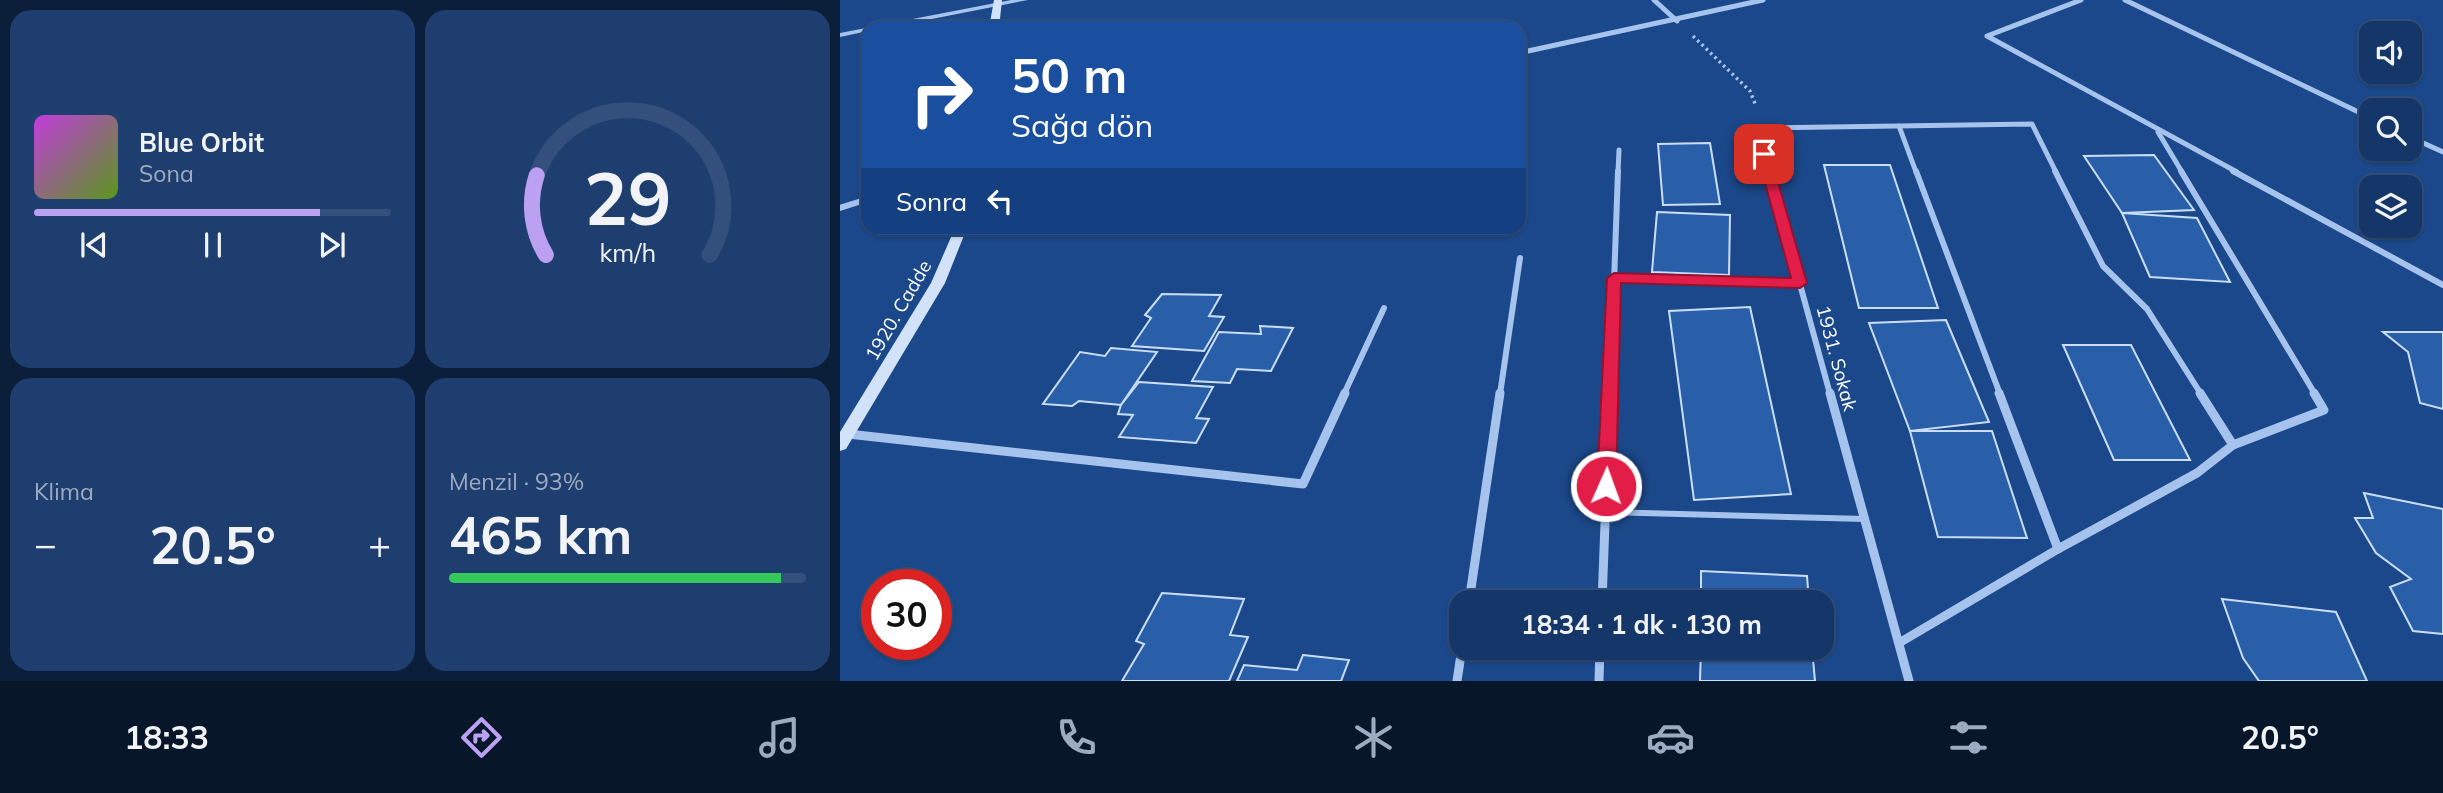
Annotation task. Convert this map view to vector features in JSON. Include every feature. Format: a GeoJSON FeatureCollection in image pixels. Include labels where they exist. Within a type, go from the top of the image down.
{"type":"FeatureCollection","features":[{"type":"Feature","properties":{"kind":"main road"},"geometry":{"type":"LineString","coordinates":[[996,21],[998,2]]}},
{"type":"Feature","properties":{"kind":"main road","name":"1920. Cadde"},"geometry":{"type":"LineString","coordinates":[[844,439],[938,283],[958,235]]}},
{"type":"Feature","properties":{"kind":"street"},"geometry":{"type":"LineString","coordinates":[[908,21],[998,2],[1024,0]]}},
{"type":"Feature","properties":{"kind":"street"},"geometry":{"type":"LineString","coordinates":[[1654,0],[1677,21]]}},
{"type":"Feature","properties":{"kind":"street"},"geometry":{"type":"LineString","coordinates":[[1526,52],[1677,21],[1763,0]]}},
{"type":"Feature","properties":{"kind":"street"},"geometry":{"type":"LineString","coordinates":[[2081,0],[1987,36],[2158,132],[2443,285]]}},
{"type":"Feature","properties":{"kind":"street"},"geometry":{"type":"LineString","coordinates":[[2125,0],[2359,112]]}},
{"type":"Feature","properties":{"kind":"street"},"geometry":{"type":"LineString","coordinates":[[840,36],[861,31]]}},
{"type":"Feature","properties":{"kind":"street"},"geometry":{"type":"LineString","coordinates":[[1757,128],[2032,124],[2103,266],[2147,309],[2233,445]]}},
{"type":"Feature","properties":{"kind":"street"},"geometry":{"type":"LineString","coordinates":[[1899,126],[2058,549]]}},
{"type":"Feature","properties":{"kind":"street","name":"1931. Sokak"},"geometry":{"type":"LineString","coordinates":[[1757,128],[1909,681]]}},
{"type":"Feature","properties":{"kind":"street"},"geometry":{"type":"LineString","coordinates":[[1899,643],[2058,549],[2197,473],[2233,445],[2324,410],[2158,132]]}},
{"type":"Feature","properties":{"kind":"street"},"geometry":{"type":"LineString","coordinates":[[2422,142],[2443,152]]}},
{"type":"Feature","properties":{"kind":"street"},"geometry":{"type":"LineString","coordinates":[[1602,590],[1619,150]]}},
{"type":"Feature","properties":{"kind":"street"},"geometry":{"type":"LineString","coordinates":[[840,208],[861,201]]}},
{"type":"Feature","properties":{"kind":"street"},"geometry":{"type":"LineString","coordinates":[[1471,590],[1520,258]]}},
{"type":"Feature","properties":{"kind":"street"},"geometry":{"type":"LineString","coordinates":[[844,439],[1303,484],[1384,308]]}},
{"type":"Feature","properties":{"kind":"street"},"geometry":{"type":"LineString","coordinates":[[1457,681],[1460,660]]}},
{"type":"Feature","properties":{"kind":"street"},"geometry":{"type":"LineString","coordinates":[[1599,681],[1600,660]]}},
{"type":"Feature","properties":{"kind":"lane"},"geometry":{"type":"LineString","coordinates":[[1614,278],[1800,283]]}},
{"type":"Feature","properties":{"kind":"lane"},"geometry":{"type":"LineString","coordinates":[[1605,512],[1865,519]]}},
{"type":"Feature","properties":{"kind":"path"},"geometry":{"type":"LineString","coordinates":[[1677,21],[1750,91],[1755,101],[1757,128]]}},
{"type":"Feature","properties":{"kind":"building"},"geometry":{"type":"Polygon","coordinates":[[[1710,143],[1720,204],[1663,205],[1658,144],[1710,143]]]}},
{"type":"Feature","properties":{"kind":"building"},"geometry":{"type":"Polygon","coordinates":[[[2154,155],[2194,210],[2122,213],[2084,156],[2154,155]]]}},
{"type":"Feature","properties":{"kind":"building"},"geometry":{"type":"Polygon","coordinates":[[[1824,165],[1890,165],[1938,308],[1859,308],[1824,165]]]}},
{"type":"Feature","properties":{"kind":"building"},"geometry":{"type":"Polygon","coordinates":[[[1657,212],[1730,215],[1729,275],[1652,272],[1657,212]]]}},
{"type":"Feature","properties":{"kind":"building"},"geometry":{"type":"Polygon","coordinates":[[[2122,213],[2197,218],[2230,282],[2150,277],[2122,213]]]}},
{"type":"Feature","properties":{"kind":"building"},"geometry":{"type":"Polygon","coordinates":[[[1162,294],[1221,295],[1209,316],[1224,317],[1204,351],[1132,346],[1151,318],[1145,315],[1162,294]]]}},
{"type":"Feature","properties":{"kind":"building"},"geometry":{"type":"Polygon","coordinates":[[[1750,307],[1791,494],[1694,500],[1669,311],[1750,307]]]}},
{"type":"Feature","properties":{"kind":"building"},"geometry":{"type":"Polygon","coordinates":[[[1946,320],[1989,422],[1910,431],[1869,323],[1946,320]]]}},
{"type":"Feature","properties":{"kind":"building"},"geometry":{"type":"Polygon","coordinates":[[[1260,326],[1293,328],[1271,371],[1237,369],[1230,383],[1192,381],[1219,332],[1261,334],[1260,326]]]}},
{"type":"Feature","properties":{"kind":"building"},"geometry":{"type":"Polygon","coordinates":[[[2383,332],[2443,332],[2443,409],[2420,403],[2408,352],[2383,332]]]}},
{"type":"Feature","properties":{"kind":"building"},"geometry":{"type":"Polygon","coordinates":[[[2063,345],[2131,345],[2190,460],[2114,460],[2063,345]]]}},
{"type":"Feature","properties":{"kind":"building"},"geometry":{"type":"Polygon","coordinates":[[[1111,348],[1157,352],[1121,405],[1079,401],[1072,406],[1043,404],[1080,352],[1105,356],[1111,348]]]}},
{"type":"Feature","properties":{"kind":"building"},"geometry":{"type":"Polygon","coordinates":[[[1139,382],[1213,387],[1196,418],[1209,419],[1196,443],[1119,437],[1133,415],[1118,414],[1121,405],[1139,382]]]}},
{"type":"Feature","properties":{"kind":"building"},"geometry":{"type":"Polygon","coordinates":[[[1910,431],[1992,431],[2027,538],[1938,537],[1910,431]]]}},
{"type":"Feature","properties":{"kind":"building"},"geometry":{"type":"Polygon","coordinates":[[[2364,493],[2443,509],[2443,634],[2413,631],[2390,587],[2411,579],[2376,553],[2355,518],[2373,518],[2364,493]]]}},
{"type":"Feature","properties":{"kind":"building"},"geometry":{"type":"Polygon","coordinates":[[[1701,571],[1807,576],[1808,590],[1701,590],[1701,571]]]}},
{"type":"Feature","properties":{"kind":"building"},"geometry":{"type":"Polygon","coordinates":[[[1162,593],[1244,599],[1230,635],[1248,637],[1229,681],[1122,681],[1144,644],[1136,641],[1162,593]]]}},
{"type":"Feature","properties":{"kind":"building"},"geometry":{"type":"Polygon","coordinates":[[[2222,599],[2336,612],[2367,681],[2259,681],[2243,658],[2222,599]]]}},
{"type":"Feature","properties":{"kind":"building"},"geometry":{"type":"Polygon","coordinates":[[[1303,655],[1349,660],[1341,681],[1237,681],[1244,665],[1297,670],[1303,655]]]}},
{"type":"Feature","properties":{"kind":"building"},"geometry":{"type":"Polygon","coordinates":[[[1701,660],[1813,660],[1815,681],[1700,681],[1701,660]]]}},
{"type":"Feature","properties":{"kind":"route"},"geometry":{"type":"LineString","coordinates":[[1606,486],[1614,278],[1800,283],[1764,154]]}}]}
